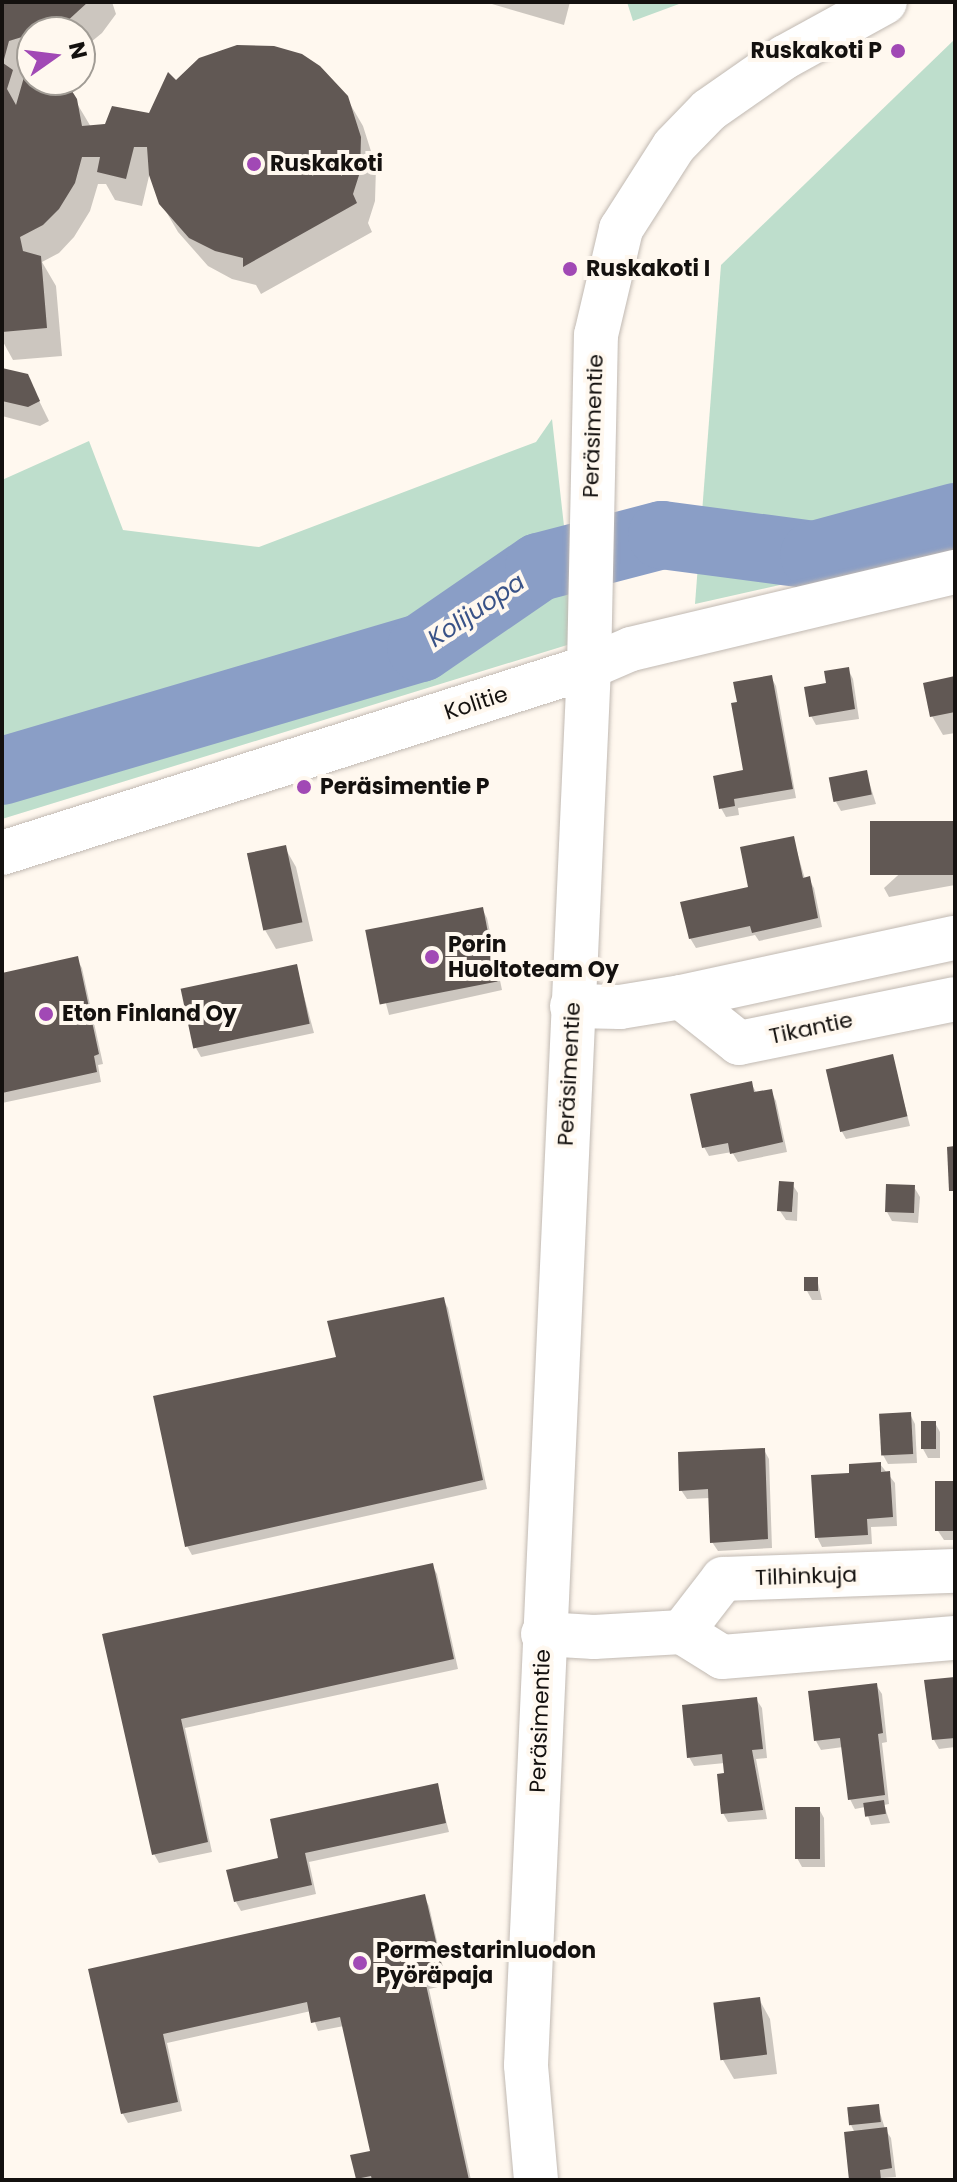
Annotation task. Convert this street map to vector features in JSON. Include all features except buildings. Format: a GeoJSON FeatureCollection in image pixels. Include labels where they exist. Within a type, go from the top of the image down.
{"type":"FeatureCollection","features":[{"type":"Feature","properties":{"kind":"street","name":"Peräsimentie"},"geometry":{"type":"LineString","coordinates":[[536,2180],[526,2065],[543,1634],[589,667],[590,493],[596,335],[621,229],[674,146],[709,110],[785,57],[885,2]]}},
{"type":"Feature","properties":{"kind":"street","name":"Kolitie"},"geometry":{"type":"LineString","coordinates":[[2,853],[589,667],[631,649],[955,572]]}},
{"type":"Feature","properties":{"kind":"street"},"geometry":{"type":"LineString","coordinates":[[572,1006],[620,1007],[681,997],[955,938]]}},
{"type":"Feature","properties":{"kind":"street","name":"Tikantie"},"geometry":{"type":"LineString","coordinates":[[681,997],[739,1043],[955,999]]}},
{"type":"Feature","properties":{"kind":"street","name":"Tilhinkuja"},"geometry":{"type":"LineString","coordinates":[[682,1632],[723,1579],[955,1571]]}},
{"type":"Feature","properties":{"kind":"street"},"geometry":{"type":"LineString","coordinates":[[543,1634],[594,1637],[682,1632],[722,1657],[955,1638]]}},
{"type":"Feature","properties":{"kind":"green space"},"geometry":{"type":"Polygon","coordinates":[[[627,2],[678,2],[679,4],[633,21],[627,2]]]}},
{"type":"Feature","properties":{"kind":"green space"},"geometry":{"type":"Polygon","coordinates":[[[955,39],[955,546],[695,604],[721,265],[955,39]]]}},
{"type":"Feature","properties":{"kind":"green space"},"geometry":{"type":"Polygon","coordinates":[[[552,419],[577,642],[2,819],[2,480],[89,441],[123,530],[259,547],[536,442],[552,419]]]}},
{"type":"Feature","properties":{"kind":"waterway","name":"Kolijuopa"},"geometry":{"type":"LineString","coordinates":[[2,771],[421,648],[539,567],[662,535],[814,555],[955,517]]}},
{"type":"Feature","properties":{"kind":"place","name":"Ruskakoti P"},"geometry":{"type":"Point","coordinates":[898,51]}},
{"type":"Feature","properties":{"kind":"place","name":"Ruskakoti"},"geometry":{"type":"Point","coordinates":[254,164]}},
{"type":"Feature","properties":{"kind":"place","name":"Ruskakoti I"},"geometry":{"type":"Point","coordinates":[570,269]}},
{"type":"Feature","properties":{"kind":"place","name":"Peräsimentie P"},"geometry":{"type":"Point","coordinates":[304,787]}},
{"type":"Feature","properties":{"kind":"place","name":"Porin Huoltoteam Oy"},"geometry":{"type":"Point","coordinates":[432,957]}},
{"type":"Feature","properties":{"kind":"place","name":"Eton Finland Oy"},"geometry":{"type":"Point","coordinates":[46,1014]}},
{"type":"Feature","properties":{"kind":"place","name":"Pormestarinluodon Pyöräpaja"},"geometry":{"type":"Point","coordinates":[360,1963]}}]}
